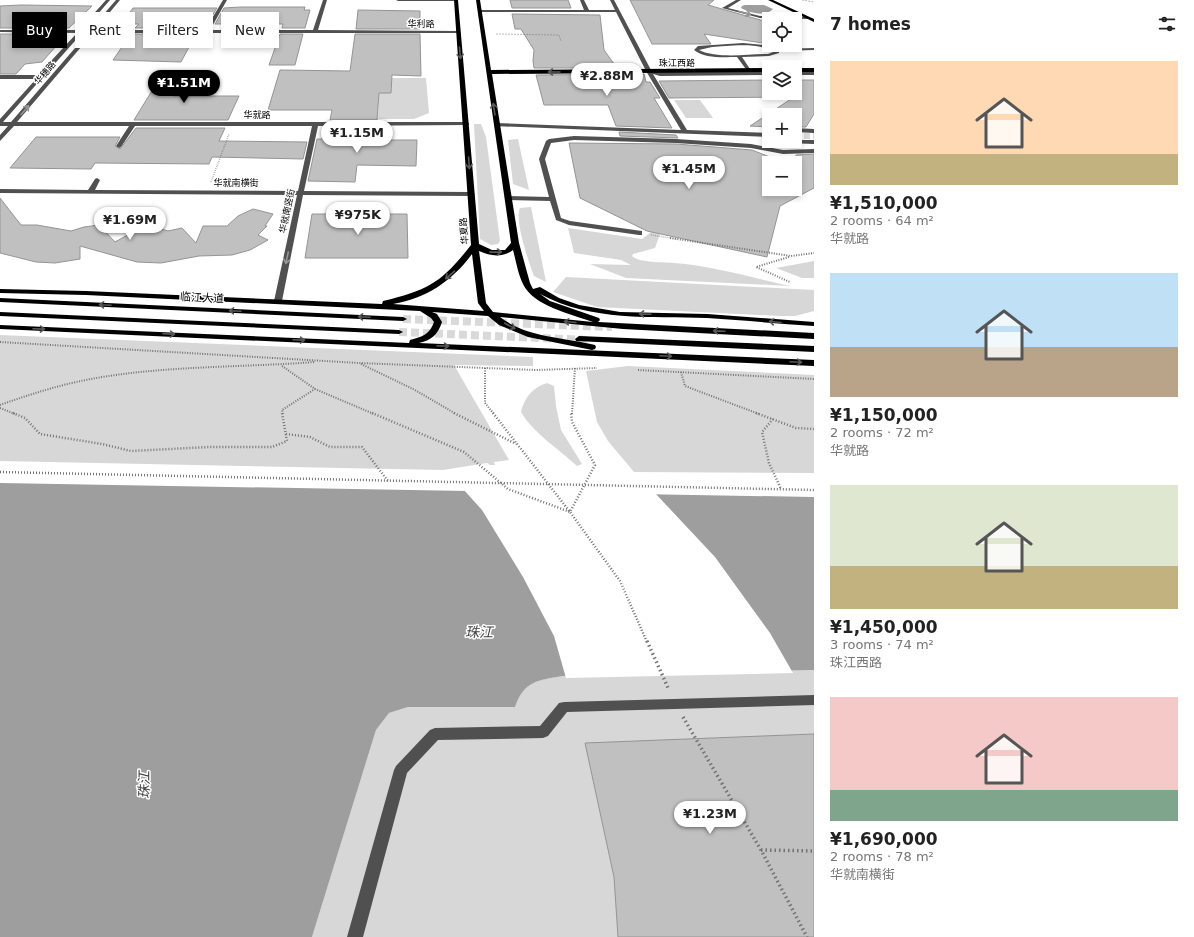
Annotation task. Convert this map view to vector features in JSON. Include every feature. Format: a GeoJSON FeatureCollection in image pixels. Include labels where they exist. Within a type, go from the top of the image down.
{"type":"FeatureCollection","features":[{"type":"Feature","properties":{"kind":"main road","name":"华夏路"},"geometry":{"type":"LineString","coordinates":[[456,0],[475,245],[482,303],[490,314]]}},
{"type":"Feature","properties":{"kind":"main road"},"geometry":{"type":"LineString","coordinates":[[478,0],[515,243],[523,273],[530,290],[547,303],[591,319],[623,327]]}},
{"type":"Feature","properties":{"kind":"main road"},"geometry":{"type":"LineString","coordinates":[[770,0],[814,21]]}},
{"type":"Feature","properties":{"kind":"main road"},"geometry":{"type":"LineString","coordinates":[[780,0],[797,7]]}},
{"type":"Feature","properties":{"kind":"main road","name":"珠江西路"},"geometry":{"type":"LineString","coordinates":[[488,72],[762,72]]}},
{"type":"Feature","properties":{"kind":"main road"},"geometry":{"type":"LineString","coordinates":[[368,305],[390,302],[414,295],[436,286],[454,272],[475,245],[482,250],[494,253],[509,251],[513,248],[515,243]]}},
{"type":"Feature","properties":{"kind":"main road"},"geometry":{"type":"LineString","coordinates":[[523,273],[526,280],[539,290],[564,303],[588,310],[614,313],[736,318],[814,324]]}},
{"type":"Feature","properties":{"kind":"main road"},"geometry":{"type":"LineString","coordinates":[[0,292],[86,292],[368,305],[490,314],[623,327],[814,336]]}},
{"type":"Feature","properties":{"kind":"main road","name":"临江大道"},"geometry":{"type":"LineString","coordinates":[[0,300],[403,319]]}},
{"type":"Feature","properties":{"kind":"main road"},"geometry":{"type":"LineString","coordinates":[[393,344],[415,342],[424,339],[432,334],[438,322],[434,316],[421,310],[405,307]]}},
{"type":"Feature","properties":{"kind":"main road"},"geometry":{"type":"LineString","coordinates":[[0,314],[399,332]]}},
{"type":"Feature","properties":{"kind":"main road"},"geometry":{"type":"LineString","coordinates":[[490,314],[494,318],[524,333],[627,354]]}},
{"type":"Feature","properties":{"kind":"main road"},"geometry":{"type":"LineString","coordinates":[[0,327],[814,363]]}},
{"type":"Feature","properties":{"kind":"main road"},"geometry":{"type":"LineString","coordinates":[[524,333],[557,338],[814,349]]}},
{"type":"Feature","properties":{"kind":"main road"},"geometry":{"type":"LineString","coordinates":[[542,350],[624,341]]}},
{"type":"Feature","properties":{"kind":"street","name":"华穗路"},"geometry":{"type":"LineString","coordinates":[[97,12],[108,0]]}},
{"type":"Feature","properties":{"kind":"street","name":"华穗路"},"geometry":{"type":"LineString","coordinates":[[108,12],[118,0]]}},
{"type":"Feature","properties":{"kind":"street"},"geometry":{"type":"LineString","coordinates":[[213,20],[225,0]]}},
{"type":"Feature","properties":{"kind":"street"},"geometry":{"type":"LineString","coordinates":[[315,32],[325,0]]}},
{"type":"Feature","properties":{"kind":"street"},"geometry":{"type":"LineString","coordinates":[[398,0],[456,0]]}},
{"type":"Feature","properties":{"kind":"street"},"geometry":{"type":"LineString","coordinates":[[582,0],[587,11]]}},
{"type":"Feature","properties":{"kind":"street"},"geometry":{"type":"LineString","coordinates":[[612,0],[649,71],[684,131]]}},
{"type":"Feature","properties":{"kind":"street"},"geometry":{"type":"LineString","coordinates":[[739,0],[724,8],[760,17],[808,18]]}},
{"type":"Feature","properties":{"kind":"street"},"geometry":{"type":"LineString","coordinates":[[480,11],[618,11]]}},
{"type":"Feature","properties":{"kind":"street","name":"华利路"},"geometry":{"type":"LineString","coordinates":[[0,32],[75,32]]}},
{"type":"Feature","properties":{"kind":"street","name":"华利路"},"geometry":{"type":"LineString","coordinates":[[213,32],[458,32]]}},
{"type":"Feature","properties":{"kind":"street","name":"华穗路"},"geometry":{"type":"LineString","coordinates":[[0,123],[75,36]]}},
{"type":"Feature","properties":{"kind":"street"},"geometry":{"type":"LineString","coordinates":[[762,46],[705,46],[698,47],[696,50],[708,55],[769,55],[776,52]]}},
{"type":"Feature","properties":{"kind":"street","name":"华穗路"},"geometry":{"type":"LineString","coordinates":[[0,139],[77,48]]}},
{"type":"Feature","properties":{"kind":"street"},"geometry":{"type":"LineString","coordinates":[[802,49],[814,49]]}},
{"type":"Feature","properties":{"kind":"street"},"geometry":{"type":"LineString","coordinates":[[738,55],[750,71]]}},
{"type":"Feature","properties":{"kind":"street"},"geometry":{"type":"LineString","coordinates":[[649,71],[660,74],[762,72]]}},
{"type":"Feature","properties":{"kind":"street"},"geometry":{"type":"LineString","coordinates":[[802,72],[814,72]]}},
{"type":"Feature","properties":{"kind":"street"},"geometry":{"type":"LineString","coordinates":[[0,77],[39,77]]}},
{"type":"Feature","properties":{"kind":"street","name":"华就路"},"geometry":{"type":"LineString","coordinates":[[0,123],[466,124]]}},
{"type":"Feature","properties":{"kind":"street"},"geometry":{"type":"LineString","coordinates":[[119,146],[133,124]]}},
{"type":"Feature","properties":{"kind":"street","name":"华就南竖街"},"geometry":{"type":"LineString","coordinates":[[278,301],[315,124]]}},
{"type":"Feature","properties":{"kind":"street"},"geometry":{"type":"LineString","coordinates":[[496,125],[762,135]]}},
{"type":"Feature","properties":{"kind":"street"},"geometry":{"type":"LineString","coordinates":[[684,131],[762,130]]}},
{"type":"Feature","properties":{"kind":"street"},"geometry":{"type":"LineString","coordinates":[[802,130],[814,131]]}},
{"type":"Feature","properties":{"kind":"street"},"geometry":{"type":"LineString","coordinates":[[684,131],[735,138],[762,140]]}},
{"type":"Feature","properties":{"kind":"street"},"geometry":{"type":"LineString","coordinates":[[638,233],[558,220],[554,199],[542,159],[549,141],[574,138],[676,141],[751,146],[783,152],[814,151]]}},
{"type":"Feature","properties":{"kind":"street"},"geometry":{"type":"LineString","coordinates":[[802,142],[814,142]]}},
{"type":"Feature","properties":{"kind":"street"},"geometry":{"type":"LineString","coordinates":[[91,192],[98,180]]}},
{"type":"Feature","properties":{"kind":"street","name":"华就南横街"},"geometry":{"type":"LineString","coordinates":[[0,191],[472,194]]}},
{"type":"Feature","properties":{"kind":"street"},"geometry":{"type":"LineString","coordinates":[[508,198],[554,199]]}},
{"type":"Feature","properties":{"kind":"street"},"geometry":{"type":"LineString","coordinates":[[355,937],[401,770],[435,734],[543,732],[564,707],[814,700]]}},
{"type":"Feature","properties":{"kind":"path"},"geometry":{"type":"LineString","coordinates":[[802,0],[814,2]]}},
{"type":"Feature","properties":{"kind":"path"},"geometry":{"type":"LineString","coordinates":[[496,34],[559,34],[562,41]]}},
{"type":"Feature","properties":{"kind":"path"},"geometry":{"type":"LineString","coordinates":[[211,182],[231,128]]}},
{"type":"Feature","properties":{"kind":"path"},"geometry":{"type":"LineString","coordinates":[[638,233],[790,256],[814,253]]}},
{"type":"Feature","properties":{"kind":"path"},"geometry":{"type":"LineString","coordinates":[[790,282],[756,267],[796,255]]}},
{"type":"Feature","properties":{"kind":"path"},"geometry":{"type":"LineString","coordinates":[[0,342],[359,363],[536,370],[599,368]]}},
{"type":"Feature","properties":{"kind":"path"},"geometry":{"type":"LineString","coordinates":[[0,407],[24,395],[62,384],[118,374],[173,369],[282,366],[323,361]]}},
{"type":"Feature","properties":{"kind":"path"},"geometry":{"type":"LineString","coordinates":[[359,363],[415,390],[464,419],[517,445]]}},
{"type":"Feature","properties":{"kind":"path"},"geometry":{"type":"LineString","coordinates":[[282,366],[315,389],[464,452],[508,489],[570,512]]}},
{"type":"Feature","properties":{"kind":"path"},"geometry":{"type":"LineString","coordinates":[[485,368],[485,403],[570,512],[620,581],[670,691]]}},
{"type":"Feature","properties":{"kind":"path"},"geometry":{"type":"LineString","coordinates":[[570,512],[595,465],[572,422],[570,406],[576,368]]}},
{"type":"Feature","properties":{"kind":"path"},"geometry":{"type":"LineString","coordinates":[[636,370],[814,379]]}},
{"type":"Feature","properties":{"kind":"path"},"geometry":{"type":"LineString","coordinates":[[681,372],[685,386],[796,428],[814,428]]}},
{"type":"Feature","properties":{"kind":"path"},"geometry":{"type":"LineString","coordinates":[[0,407],[25,418],[40,434],[102,444],[131,451],[209,447],[272,447],[287,441],[282,410],[315,389]]}},
{"type":"Feature","properties":{"kind":"path"},"geometry":{"type":"LineString","coordinates":[[773,419],[762,432],[769,463],[781,489]]}},
{"type":"Feature","properties":{"kind":"path"},"geometry":{"type":"LineString","coordinates":[[286,434],[310,437],[330,447],[362,447],[388,481]]}},
{"type":"Feature","properties":{"kind":"path"},"geometry":{"type":"LineString","coordinates":[[0,472],[814,490]]}},
{"type":"Feature","properties":{"kind":"path"},"geometry":{"type":"LineString","coordinates":[[680,712],[761,850],[807,937]]}},
{"type":"Feature","properties":{"kind":"path"},"geometry":{"type":"LineString","coordinates":[[761,850],[814,851]]}},
{"type":"Feature","properties":{"kind":"shaded area"},"geometry":{"type":"Polygon","coordinates":[[[392,78],[426,78],[429,113],[414,119],[378,119],[379,93],[391,93],[392,78]]]}},
{"type":"Feature","properties":{"kind":"shaded area"},"geometry":{"type":"Polygon","coordinates":[[[674,100],[700,100],[713,118],[686,118],[674,100]]]}},
{"type":"Feature","properties":{"kind":"shaded area"},"geometry":{"type":"Polygon","coordinates":[[[474,124],[481,124],[486,137],[500,241],[498,244],[491,245],[480,239],[474,124]]]}},
{"type":"Feature","properties":{"kind":"shaded area"},"geometry":{"type":"Polygon","coordinates":[[[518,139],[529,190],[513,184],[508,140],[518,139]]]}},
{"type":"Feature","properties":{"kind":"shaded area"},"geometry":{"type":"Polygon","coordinates":[[[531,207],[546,282],[534,276],[520,231],[520,208],[531,207]]]}},
{"type":"Feature","properties":{"kind":"shaded area"},"geometry":{"type":"Polygon","coordinates":[[[568,228],[642,239],[651,232],[660,234],[655,248],[633,254],[632,256],[646,261],[718,269],[791,286],[626,278],[590,264],[631,265],[621,260],[574,253],[568,228]]]}},
{"type":"Feature","properties":{"kind":"shaded area"},"geometry":{"type":"Polygon","coordinates":[[[814,261],[814,278],[802,278],[776,268],[814,261]]]}},
{"type":"Feature","properties":{"kind":"shaded area"},"geometry":{"type":"Polygon","coordinates":[[[566,277],[814,290],[814,311],[795,316],[780,316],[597,307],[553,292],[566,277]]]}},
{"type":"Feature","properties":{"kind":"shaded area"},"geometry":{"type":"Polygon","coordinates":[[[0,335],[533,357],[533,366],[454,365],[509,460],[494,462],[495,465],[490,465],[487,463],[443,470],[0,461],[0,335]]]}},
{"type":"Feature","properties":{"kind":"shaded area"},"geometry":{"type":"Polygon","coordinates":[[[628,366],[814,375],[814,473],[634,472],[608,441],[597,422],[586,371],[628,366]]]}},
{"type":"Feature","properties":{"kind":"shaded area"},"geometry":{"type":"Polygon","coordinates":[[[547,383],[554,386],[561,430],[582,464],[577,466],[540,434],[526,420],[521,412],[524,402],[533,390],[547,383]]]}},
{"type":"Feature","properties":{"kind":"shaded area"},"geometry":{"type":"Polygon","coordinates":[[[814,670],[814,937],[312,937],[376,730],[389,713],[408,707],[515,707],[523,692],[533,683],[563,676],[814,670]]]}},
{"type":"Feature","properties":{"kind":"water"},"geometry":{"type":"Polygon","coordinates":[[[764,5],[773,9],[768,12],[762,12],[762,14],[748,11],[741,8],[742,6],[764,5]]]}},
{"type":"Feature","properties":{"kind":"water","name":"珠江"},"geometry":{"type":"Polygon","coordinates":[[[0,483],[814,497],[814,670],[563,676],[533,683],[523,692],[515,707],[408,707],[389,713],[376,730],[312,937],[0,937],[0,483]]]}},
{"type":"Feature","properties":{"kind":"pier"},"geometry":{"type":"Polygon","coordinates":[[[463,489],[654,492],[715,557],[770,633],[793,673],[566,678],[554,636],[523,577],[482,510],[463,489]]]}},
{"type":"Feature","properties":{"kind":"building"},"geometry":{"type":"Polygon","coordinates":[[[510,0],[568,0],[571,8],[512,8],[510,0]]]}},
{"type":"Feature","properties":{"kind":"building"},"geometry":{"type":"Polygon","coordinates":[[[630,0],[714,0],[708,5],[762,20],[762,43],[704,34],[711,44],[652,44],[630,0]]]}},
{"type":"Feature","properties":{"kind":"building"},"geometry":{"type":"Polygon","coordinates":[[[0,6],[92,6],[86,12],[75,12],[75,22],[69,28],[67,28],[67,12],[12,12],[12,28],[0,28],[0,6]]]}},
{"type":"Feature","properties":{"kind":"building"},"geometry":{"type":"Polygon","coordinates":[[[305,7],[304,10],[310,10],[305,28],[282,28],[283,24],[279,24],[279,12],[222,12],[224,8],[305,7]]]}},
{"type":"Feature","properties":{"kind":"building"},"geometry":{"type":"Polygon","coordinates":[[[133,8],[217,8],[213,14],[213,12],[143,12],[143,28],[135,28],[139,24],[135,24],[135,12],[130,12],[133,8]]]}},
{"type":"Feature","properties":{"kind":"building"},"geometry":{"type":"Polygon","coordinates":[[[358,10],[420,11],[420,29],[356,29],[358,10]]]}},
{"type":"Feature","properties":{"kind":"building"},"geometry":{"type":"Polygon","coordinates":[[[221,13],[221,24],[215,24],[221,13]]]}},
{"type":"Feature","properties":{"kind":"building"},"geometry":{"type":"Polygon","coordinates":[[[512,14],[600,15],[604,50],[617,68],[534,68],[534,50],[521,29],[515,29],[512,14]]]}},
{"type":"Feature","properties":{"kind":"building"},"geometry":{"type":"Polygon","coordinates":[[[0,34],[12,34],[12,48],[54,48],[42,62],[25,64],[16,74],[0,74],[0,34]]]}},
{"type":"Feature","properties":{"kind":"building"},"geometry":{"type":"Polygon","coordinates":[[[135,34],[143,34],[143,48],[188,48],[181,62],[113,60],[121,48],[135,48],[135,34]]]}},
{"type":"Feature","properties":{"kind":"building"},"geometry":{"type":"Polygon","coordinates":[[[280,34],[303,34],[295,65],[269,65],[275,48],[279,48],[280,34]]]}},
{"type":"Feature","properties":{"kind":"building"},"geometry":{"type":"Polygon","coordinates":[[[355,34],[420,34],[421,76],[392,75],[391,93],[379,93],[377,120],[330,120],[332,110],[268,110],[280,70],[350,71],[355,34]]]}},
{"type":"Feature","properties":{"kind":"building"},"geometry":{"type":"Polygon","coordinates":[[[644,74],[646,82],[650,82],[660,98],[654,98],[672,128],[616,126],[608,105],[544,105],[536,75],[644,74]]]}},
{"type":"Feature","properties":{"kind":"building"},"geometry":{"type":"Polygon","coordinates":[[[161,76],[184,76],[173,96],[239,96],[228,120],[134,120],[161,76]]]}},
{"type":"Feature","properties":{"kind":"building"},"geometry":{"type":"Polygon","coordinates":[[[762,80],[762,97],[669,98],[659,81],[762,80]]]}},
{"type":"Feature","properties":{"kind":"building"},"geometry":{"type":"Polygon","coordinates":[[[802,80],[814,80],[814,114],[806,127],[802,127],[802,108],[777,108],[789,100],[802,100],[802,80]]]}},
{"type":"Feature","properties":{"kind":"building"},"geometry":{"type":"Polygon","coordinates":[[[762,118],[762,127],[750,126],[762,118]]]}},
{"type":"Feature","properties":{"kind":"building"},"geometry":{"type":"Polygon","coordinates":[[[329,127],[377,127],[376,140],[417,140],[416,166],[357,165],[355,182],[308,181],[317,139],[327,139],[329,127]]]}},
{"type":"Feature","properties":{"kind":"building"},"geometry":{"type":"Polygon","coordinates":[[[136,128],[225,128],[219,141],[307,142],[303,159],[212,157],[209,164],[95,163],[91,169],[10,168],[36,137],[120,137],[115,146],[120,149],[136,128]]]}},
{"type":"Feature","properties":{"kind":"building"},"geometry":{"type":"Polygon","coordinates":[[[619,132],[676,135],[678,138],[620,136],[619,132]]]}},
{"type":"Feature","properties":{"kind":"building"},"geometry":{"type":"Polygon","coordinates":[[[569,143],[676,144],[752,150],[767,156],[762,156],[762,196],[799,196],[780,206],[767,257],[647,231],[580,198],[569,143]]]}},
{"type":"Feature","properties":{"kind":"building"},"geometry":{"type":"Polygon","coordinates":[[[814,154],[814,188],[802,194],[802,156],[796,155],[814,154]]]}},
{"type":"Feature","properties":{"kind":"building"},"geometry":{"type":"Polygon","coordinates":[[[0,198],[21,225],[37,225],[71,231],[99,225],[115,242],[144,226],[155,227],[168,231],[182,228],[196,243],[203,226],[227,226],[238,216],[253,209],[273,214],[265,226],[267,226],[258,235],[268,240],[250,250],[232,255],[199,256],[161,263],[137,262],[80,246],[80,259],[55,263],[36,262],[0,253],[0,198]]]}},
{"type":"Feature","properties":{"kind":"building"},"geometry":{"type":"Polygon","coordinates":[[[312,214],[407,214],[408,258],[305,258],[312,214]]]}},
{"type":"Feature","properties":{"kind":"building"},"geometry":{"type":"Polygon","coordinates":[[[814,734],[814,937],[618,937],[614,877],[585,743],[814,734]]]}},
{"type":"Feature","properties":{"kind":"tunnel"},"geometry":{"type":"LineString","coordinates":[[802,136],[814,136]]}},
{"type":"Feature","properties":{"kind":"tunnel"},"geometry":{"type":"LineString","coordinates":[[403,319],[612,327]]}},
{"type":"Feature","properties":{"kind":"tunnel"},"geometry":{"type":"LineString","coordinates":[[399,332],[588,340]]}}]}
